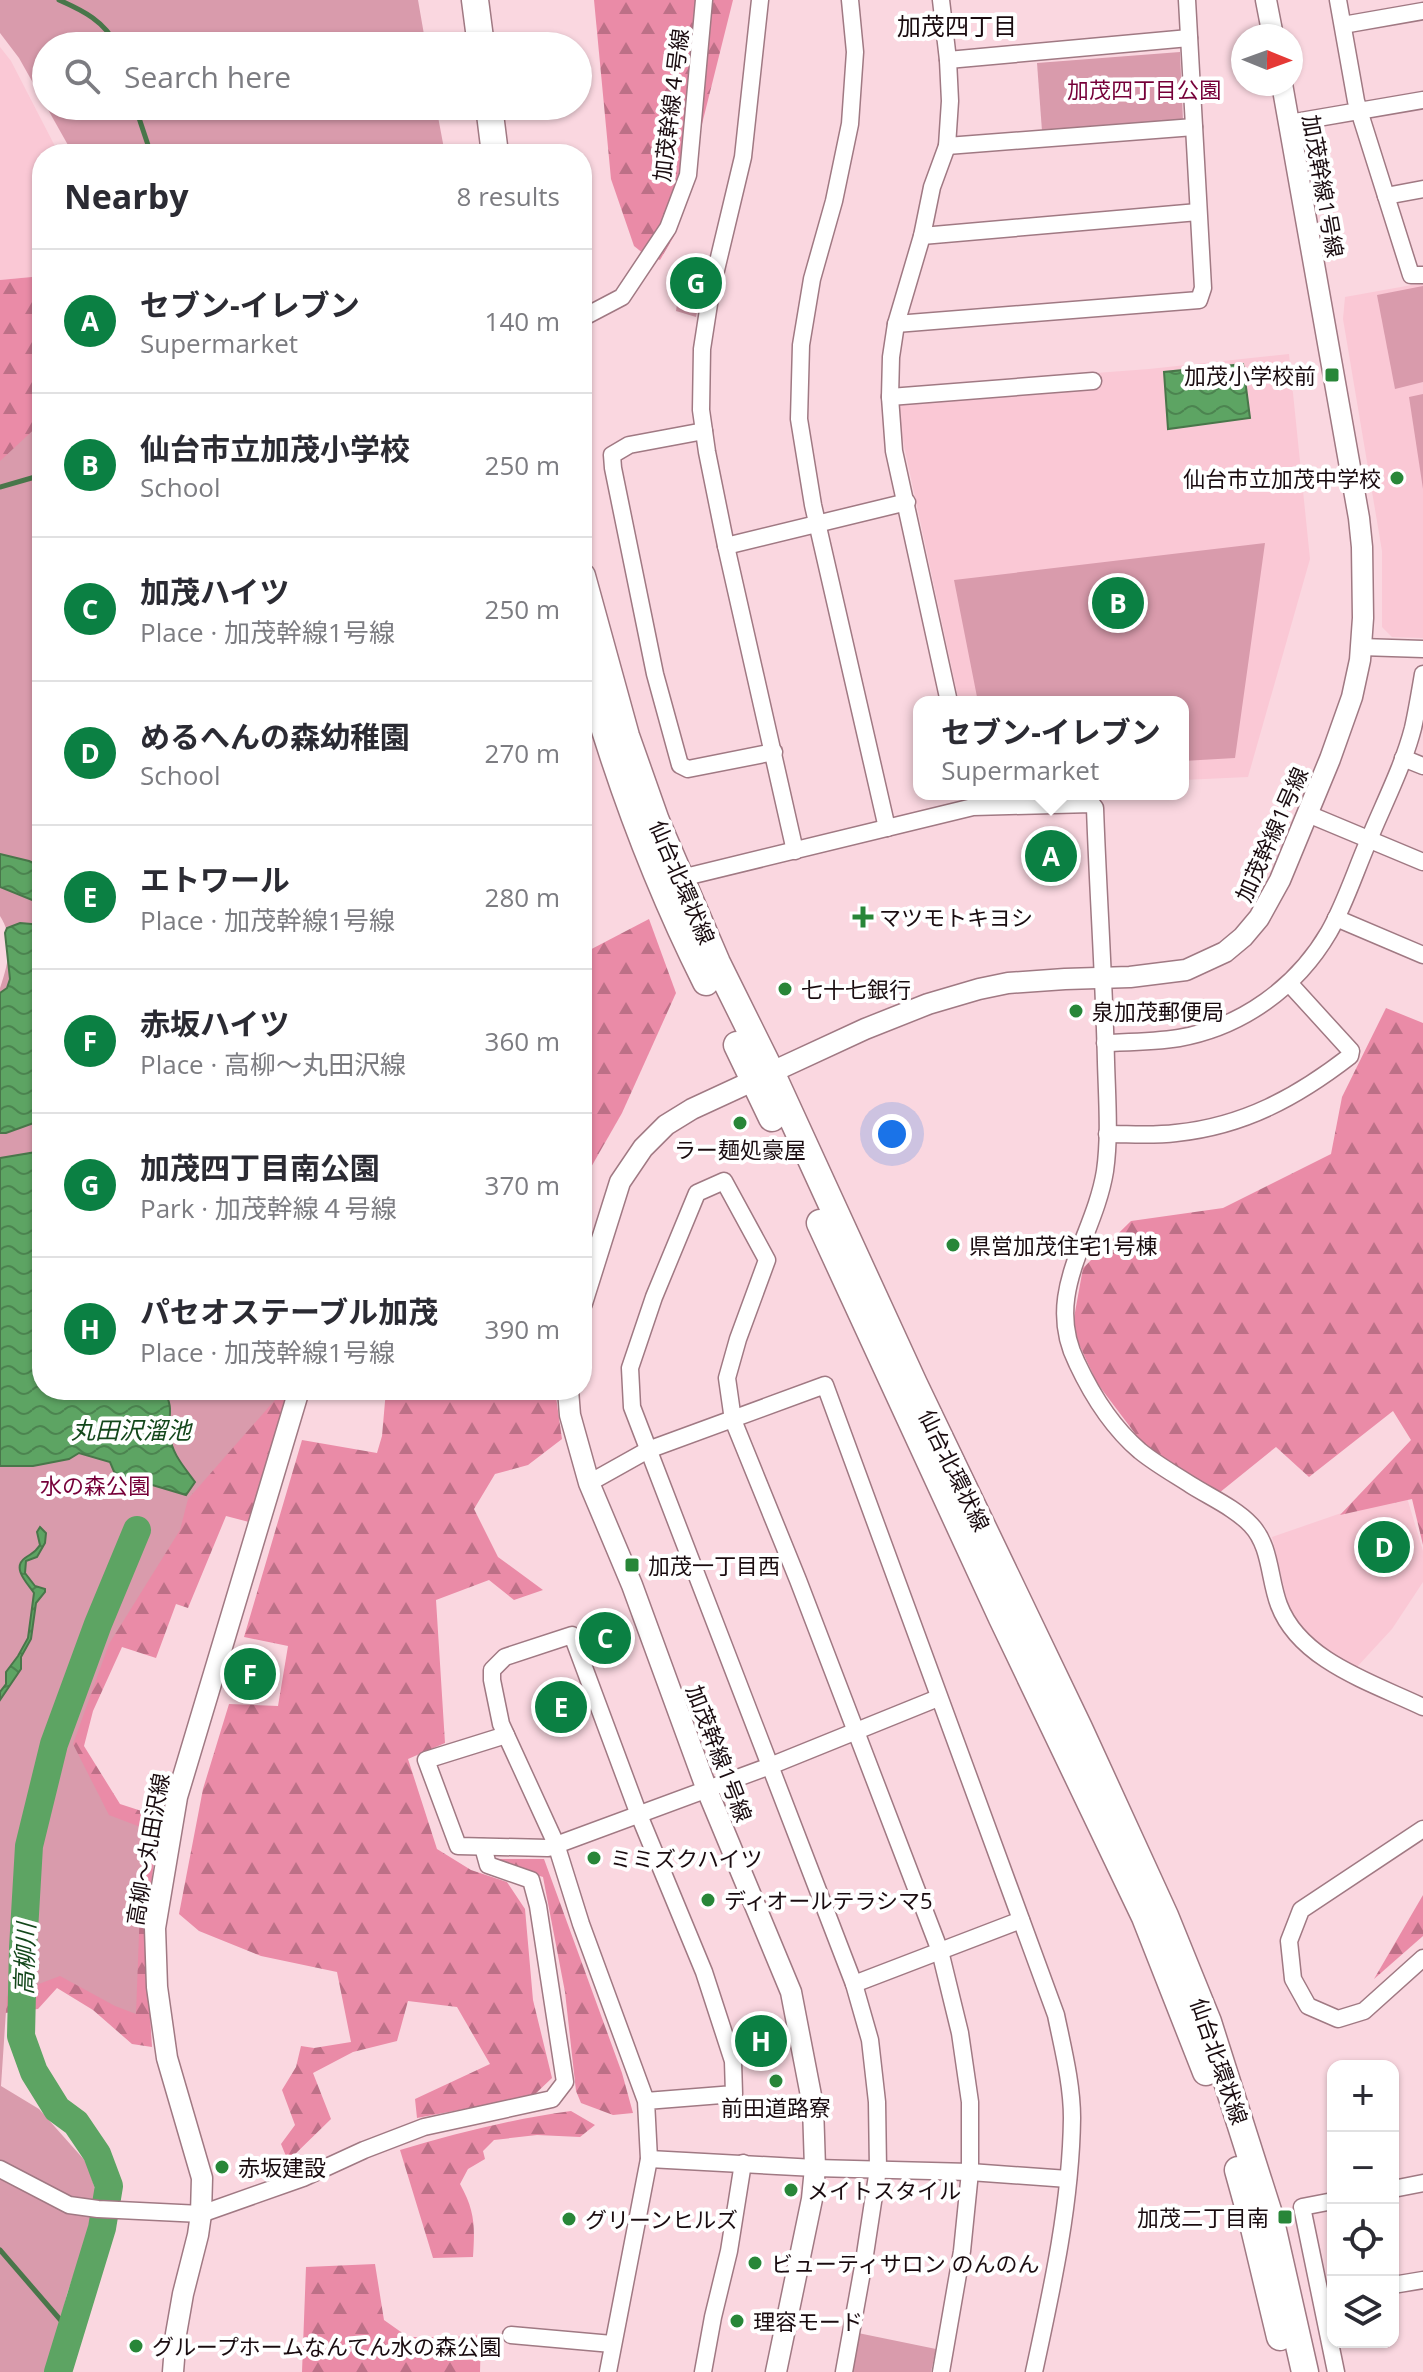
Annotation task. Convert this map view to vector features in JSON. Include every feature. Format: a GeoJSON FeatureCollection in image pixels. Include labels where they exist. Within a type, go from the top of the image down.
{"type":"FeatureCollection","features":[{"type":"Feature","properties":{"kind":"main road"},"geometry":{"type":"LineString","coordinates":[[475,0],[479,32]]}},
{"type":"Feature","properties":{"kind":"main road"},"geometry":{"type":"LineString","coordinates":[[493,0],[497,32]]}},
{"type":"Feature","properties":{"kind":"main road"},"geometry":{"type":"LineString","coordinates":[[491,120],[494,144]]}},
{"type":"Feature","properties":{"kind":"main road"},"geometry":{"type":"LineString","coordinates":[[508,120],[511,144]]}},
{"type":"Feature","properties":{"kind":"main road","name":"仙台北環状線"},"geometry":{"type":"LineString","coordinates":[[592,612],[626,736],[656,821],[671,881],[699,968],[762,1076],[914,1384],[1079,1728],[1165,1916],[1208,2022],[1270,2217],[1305,2372]]}},
{"type":"Feature","properties":{"kind":"main road","name":"仙台北環状線"},"geometry":{"type":"LineString","coordinates":[[592,684],[618,770],[671,881]]}},
{"type":"Feature","properties":{"kind":"main road","name":"仙台北環状線"},"geometry":{"type":"LineString","coordinates":[[762,1076],[861,1316],[1002,1618],[1104,1826],[1154,1938],[1200,2053],[1227,2134],[1253,2224],[1288,2372]]}},
{"type":"Feature","properties":{"kind":"street","name":"加茂幹線４号線"},"geometry":{"type":"LineString","coordinates":[[592,313],[622,297],[668,228],[688,175],[704,0]]}},
{"type":"Feature","properties":{"kind":"street"},"geometry":{"type":"LineString","coordinates":[[760,0],[743,157],[711,291],[702,349],[701,410],[726,546],[795,851]]}},
{"type":"Feature","properties":{"kind":"street"},"geometry":{"type":"LineString","coordinates":[[850,0],[855,52],[850,124],[834,201],[812,279],[801,345],[799,419],[818,525],[887,828]]}},
{"type":"Feature","properties":{"kind":"street"},"geometry":{"type":"LineString","coordinates":[[941,0],[950,101],[947,146],[932,187],[922,236],[896,324],[890,397],[894,451],[948,696]]}},
{"type":"Feature","properties":{"kind":"street"},"geometry":{"type":"LineString","coordinates":[[896,324],[1199,300],[1203,288],[1187,0]]}},
{"type":"Feature","properties":{"kind":"street"},"geometry":{"type":"LineString","coordinates":[[1266,0],[1271,24]]}},
{"type":"Feature","properties":{"kind":"street"},"geometry":{"type":"LineString","coordinates":[[1338,0],[1359,111],[1411,275],[1423,275]]}},
{"type":"Feature","properties":{"kind":"street"},"geometry":{"type":"LineString","coordinates":[[1343,25],[1423,11]]}},
{"type":"Feature","properties":{"kind":"street"},"geometry":{"type":"LineString","coordinates":[[948,60],[1189,38]]}},
{"type":"Feature","properties":{"kind":"street","name":"加茂幹線1号線"},"geometry":{"type":"LineString","coordinates":[[592,1271],[620,1182],[643,1148],[666,1125],[692,1109],[895,1016],[952,996],[1008,983],[1186,970],[1225,952],[1243,937],[1270,902],[1343,727],[1352,697],[1361,647],[1363,578],[1359,518],[1284,96]]}},
{"type":"Feature","properties":{"kind":"street"},"geometry":{"type":"LineString","coordinates":[[1289,123],[1423,100]]}},
{"type":"Feature","properties":{"kind":"street"},"geometry":{"type":"LineString","coordinates":[[947,146],[1194,127]]}},
{"type":"Feature","properties":{"kind":"street"},"geometry":{"type":"LineString","coordinates":[[1386,196],[1423,189]]}},
{"type":"Feature","properties":{"kind":"street"},"geometry":{"type":"LineString","coordinates":[[922,236],[1198,212]]}},
{"type":"Feature","properties":{"kind":"street"},"geometry":{"type":"LineString","coordinates":[[890,397],[1093,381]]}},
{"type":"Feature","properties":{"kind":"street"},"geometry":{"type":"LineString","coordinates":[[704,431],[629,445],[612,455],[655,674],[680,765],[688,769],[774,752]]}},
{"type":"Feature","properties":{"kind":"street"},"geometry":{"type":"LineString","coordinates":[[726,546],[907,502]]}},
{"type":"Feature","properties":{"kind":"street"},"geometry":{"type":"LineString","coordinates":[[1361,647],[1423,649]]}},
{"type":"Feature","properties":{"kind":"street"},"geometry":{"type":"LineString","coordinates":[[1105,1043],[1159,1041],[1201,1033],[1239,1018],[1289,983],[1315,953],[1336,918],[1403,758],[1413,729],[1423,674]]}},
{"type":"Feature","properties":{"kind":"street"},"geometry":{"type":"LineString","coordinates":[[1403,758],[1423,766]]}},
{"type":"Feature","properties":{"kind":"street"},"geometry":{"type":"LineString","coordinates":[[671,881],[887,828],[971,800],[1092,804],[1095,808],[1105,1043],[1106,1158],[1101,1189],[1065,1296],[1065,1329],[1069,1345],[1111,1419],[1141,1451],[1237,1514],[1257,1533],[1279,1605],[1292,1629],[1311,1649],[1334,1664],[1423,1707]]}},
{"type":"Feature","properties":{"kind":"street"},"geometry":{"type":"LineString","coordinates":[[1308,814],[1423,862]]}},
{"type":"Feature","properties":{"kind":"street"},"geometry":{"type":"LineString","coordinates":[[1336,918],[1423,955]]}},
{"type":"Feature","properties":{"kind":"street"},"geometry":{"type":"LineString","coordinates":[[1107,1134],[1173,1134],[1233,1121],[1287,1100],[1350,1056],[1351,1051],[1289,983]]}},
{"type":"Feature","properties":{"kind":"street"},"geometry":{"type":"LineString","coordinates":[[844,2372],[878,2169],[877,2102],[870,2040],[854,1984],[632,1407],[630,1368],[654,1297],[697,1193],[724,1181],[767,1260],[727,1378],[733,1420],[857,1730],[940,1951],[960,2033],[970,2102],[970,2172],[962,2251],[941,2372]]}},
{"type":"Feature","properties":{"kind":"street"},"geometry":{"type":"LineString","coordinates":[[589,1483],[648,1450],[825,1385],[1056,2015],[1067,2065],[1072,2116],[1068,2179],[1049,2304],[1034,2372]]}},
{"type":"Feature","properties":{"kind":"street","name":"高柳～丸田沢線"},"geometry":{"type":"LineString","coordinates":[[173,2372],[176,2334],[201,2214],[202,2178],[167,2058],[157,1987],[155,1928],[177,1797],[296,1400]]}},
{"type":"Feature","properties":{"kind":"street","name":"加茂幹線1号線"},"geometry":{"type":"LineString","coordinates":[[569,1400],[589,1483],[632,1585],[707,1790],[791,1992],[813,2106],[815,2168],[812,2199],[776,2372]]}},
{"type":"Feature","properties":{"kind":"street"},"geometry":{"type":"LineString","coordinates":[[608,2372],[649,2159],[646,2101],[581,1924],[556,1844],[506,1735],[492,1670],[505,1657],[572,1635],[639,1815],[704,1972],[733,2061],[734,2094],[646,2101]]}},
{"type":"Feature","properties":{"kind":"street"},"geometry":{"type":"LineString","coordinates":[[506,1735],[426,1760],[458,1846],[548,1848],[770,1766],[938,1698]]}},
{"type":"Feature","properties":{"kind":"street"},"geometry":{"type":"LineString","coordinates":[[1423,1829],[1301,1910],[1289,1941],[1293,1979],[1308,2006],[1338,2019],[1364,2011],[1423,1958]]}},
{"type":"Feature","properties":{"kind":"street"},"geometry":{"type":"LineString","coordinates":[[0,2169],[69,2205],[201,2214],[303,2178],[424,2127],[552,2099],[565,2082],[535,1893],[531,1880],[488,1865],[483,1847]]}},
{"type":"Feature","properties":{"kind":"street"},"geometry":{"type":"LineString","coordinates":[[854,1984],[1021,1920]]}},
{"type":"Feature","properties":{"kind":"street"},"geometry":{"type":"LineString","coordinates":[[649,2159],[1068,2179]]}},
{"type":"Feature","properties":{"kind":"street"},"geometry":{"type":"LineString","coordinates":[[703,2372],[729,2251],[743,2163]]}},
{"type":"Feature","properties":{"kind":"street"},"geometry":{"type":"LineString","coordinates":[[1399,2188],[1423,2183]]}},
{"type":"Feature","properties":{"kind":"street"},"geometry":{"type":"LineString","coordinates":[[1327,2202],[1302,2207],[1327,2297]]}},
{"type":"Feature","properties":{"kind":"street"},"geometry":{"type":"LineString","coordinates":[[1399,2284],[1423,2280]]}},
{"type":"Feature","properties":{"kind":"street"},"geometry":{"type":"LineString","coordinates":[[511,2335],[612,2344]]}},
{"type":"Feature","properties":{"kind":"street"},"geometry":{"type":"LineString","coordinates":[[1333,2348],[1336,2372]]}},
{"type":"Feature","properties":{"kind":"shaded area"},"geometry":{"type":"Polygon","coordinates":[[[0,47],[11,61],[32,102],[32,120],[41,120],[54,144],[32,144],[32,277],[0,280],[0,47]]]}},
{"type":"Feature","properties":{"kind":"shaded area","name":"仙台市立加茂中学校"},"geometry":{"type":"Polygon","coordinates":[[[1423,283],[1423,638],[1392,637],[1382,627],[1382,551],[1343,319],[1345,297],[1423,283]]]}},
{"type":"Feature","properties":{"kind":"shaded area"},"geometry":{"type":"Polygon","coordinates":[[[1289,354],[1310,559],[1248,777],[1189,780],[1189,696],[958,696],[894,388],[1149,369],[1289,354]]]}},
{"type":"Feature","properties":{"kind":"shaded area"},"geometry":{"type":"Polygon","coordinates":[[[1405,1491],[1423,1551],[1423,1582],[1392,1629],[1356,1668],[1334,1657],[1295,1622],[1272,1537],[1405,1491]]]}},
{"type":"Feature","properties":{"kind":"green space"},"geometry":{"type":"Polygon","coordinates":[[[0,0],[418,0],[424,32],[32,32],[32,81],[0,33],[0,0]]]}},
{"type":"Feature","properties":{"kind":"green space"},"geometry":{"type":"Polygon","coordinates":[[[594,0],[733,0],[674,236],[660,260],[634,246],[611,179],[594,0]]]}},
{"type":"Feature","properties":{"kind":"green space","name":"加茂四丁目公園"},"geometry":{"type":"Polygon","coordinates":[[[1180,52],[1183,121],[1042,131],[1037,63],[1180,52]]]}},
{"type":"Feature","properties":{"kind":"green space"},"geometry":{"type":"Polygon","coordinates":[[[54,120],[439,120],[443,144],[67,144],[54,120]]]}},
{"type":"Feature","properties":{"kind":"green space"},"geometry":{"type":"Polygon","coordinates":[[[701,265],[706,267],[696,317],[676,311],[678,298],[701,265]]]}},
{"type":"Feature","properties":{"kind":"green space"},"geometry":{"type":"Polygon","coordinates":[[[32,277],[32,864],[0,854],[0,280],[32,277]]]}},
{"type":"Feature","properties":{"kind":"green space"},"geometry":{"type":"Polygon","coordinates":[[[1423,286],[1423,382],[1395,389],[1377,295],[1423,286]]]}},
{"type":"Feature","properties":{"kind":"green space"},"geometry":{"type":"Polygon","coordinates":[[[1423,394],[1423,489],[1409,397],[1423,394]]]}},
{"type":"Feature","properties":{"kind":"green space","name":"水の森公園"},"geometry":{"type":"Polygon","coordinates":[[[32,431],[32,1400],[275,1400],[188,1499],[180,1530],[109,1644],[73,1744],[109,1815],[143,1828],[136,2014],[60,1976],[7,1996],[1,2086],[39,2109],[87,2163],[95,2189],[92,2221],[67,2294],[48,2372],[0,2372],[0,988],[9,943],[0,916],[0,461],[32,431]]]}},
{"type":"Feature","properties":{"kind":"green space"},"geometry":{"type":"Polygon","coordinates":[[[1265,543],[1235,758],[1189,761],[1189,696],[977,696],[954,580],[1265,543]]]}},
{"type":"Feature","properties":{"kind":"green space"},"geometry":{"type":"Polygon","coordinates":[[[649,919],[676,993],[622,1113],[592,1166],[592,949],[649,919]]]}},
{"type":"Feature","properties":{"kind":"green space"},"geometry":{"type":"Polygon","coordinates":[[[1386,1008],[1423,1023],[1423,1545],[1412,1499],[1340,1515],[1411,1440],[1393,1411],[1309,1477],[1276,1447],[1219,1493],[1146,1448],[1097,1383],[1072,1329],[1083,1268],[1131,1221],[1223,1208],[1331,1154],[1342,1097],[1386,1008]]]}},
{"type":"Feature","properties":{"kind":"green space"},"geometry":{"type":"Polygon","coordinates":[[[160,1400],[286,1400],[249,1522],[226,1516],[188,1608],[176,1604],[156,1658],[122,1647],[93,1711],[84,1746],[120,1804],[160,1817],[145,1931],[152,2047],[132,2044],[93,2010],[57,1988],[38,2009],[5,2013],[0,1809],[160,1400]]]}},
{"type":"Feature","properties":{"kind":"green space"},"geometry":{"type":"Polygon","coordinates":[[[385,1400],[556,1400],[562,1439],[528,1465],[495,1474],[474,1509],[498,1557],[543,1590],[514,1600],[489,1580],[436,1600],[445,1743],[408,1759],[437,1849],[471,1870],[507,1882],[525,1909],[533,2000],[552,2078],[533,2096],[417,2118],[415,2099],[490,2064],[457,2007],[408,2001],[397,2041],[353,2052],[313,2073],[331,2119],[288,2161],[281,2144],[295,2125],[282,2090],[296,2067],[301,2046],[314,2048],[351,2042],[337,1972],[261,1956],[199,1931],[179,1914],[203,1789],[229,1704],[278,1706],[288,1646],[244,1637],[302,1440],[377,1453],[385,1400]]]}},
{"type":"Feature","properties":{"kind":"green space"},"geometry":{"type":"Polygon","coordinates":[[[500,1859],[544,1859],[622,2073],[633,2113],[613,2115],[581,2103],[576,2091],[565,1992],[543,1877],[501,1864],[500,1859]]]}},
{"type":"Feature","properties":{"kind":"green space"},"geometry":{"type":"Polygon","coordinates":[[[1423,1895],[1423,1936],[1374,1979],[1423,1895]]]}},
{"type":"Feature","properties":{"kind":"green space"},"geometry":{"type":"Polygon","coordinates":[[[571,2111],[595,2125],[580,2137],[537,2135],[494,2140],[483,2151],[485,2159],[468,2169],[460,2184],[473,2219],[473,2257],[433,2258],[400,2150],[484,2127],[571,2111]]]}},
{"type":"Feature","properties":{"kind":"green space"},"geometry":{"type":"Polygon","coordinates":[[[375,2264],[384,2320],[408,2337],[481,2335],[480,2372],[302,2372],[306,2267],[375,2264]]]}},
{"type":"Feature","properties":{"kind":"green space"},"geometry":{"type":"Polygon","coordinates":[[[858,2333],[936,2349],[931,2372],[851,2372],[858,2333]]]}},
{"type":"Feature","properties":{"kind":"water"},"geometry":{"type":"Polygon","coordinates":[[[1243,364],[1250,418],[1168,429],[1164,372],[1243,364]]]}},
{"type":"Feature","properties":{"kind":"water"},"geometry":{"type":"Polygon","coordinates":[[[0,854],[32,862],[32,900],[0,887],[0,854]]]}},
{"type":"Feature","properties":{"kind":"water"},"geometry":{"type":"Polygon","coordinates":[[[20,923],[32,924],[32,1124],[0,1133],[0,993],[7,988],[10,979],[7,928],[20,923]]]}},
{"type":"Feature","properties":{"kind":"water","name":"丸田沢溜池"},"geometry":{"type":"Polygon","coordinates":[[[32,1153],[32,1400],[168,1400],[171,1442],[179,1460],[195,1482],[186,1495],[115,1474],[110,1462],[79,1453],[69,1459],[33,1466],[0,1466],[0,1158],[32,1153]]]}},
{"type":"Feature","properties":{"kind":"water"},"geometry":{"type":"Polygon","coordinates":[[[40,1527],[46,1533],[45,1543],[37,1557],[26,1561],[25,1573],[35,1586],[45,1589],[45,1592],[36,1603],[31,1639],[21,1657],[21,1669],[0,1700],[0,1692],[6,1684],[6,1672],[28,1638],[34,1593],[22,1576],[20,1566],[40,1545],[37,1532],[40,1527]]]}},
{"type":"Feature","properties":{"kind":"waterway"},"geometry":{"type":"LineString","coordinates":[[59,0],[77,8],[108,32]]}},
{"type":"Feature","properties":{"kind":"waterway"},"geometry":{"type":"LineString","coordinates":[[140,120],[148,144]]}},
{"type":"Feature","properties":{"kind":"waterway"},"geometry":{"type":"LineString","coordinates":[[0,487],[32,478]]}},
{"type":"Feature","properties":{"kind":"waterway","name":"高柳川"},"geometry":{"type":"LineString","coordinates":[[58,2372],[102,2228],[109,2186],[97,2154],[76,2123],[57,2109],[34,2072],[21,2036],[29,1846],[54,1744],[137,1530]]}},
{"type":"Feature","properties":{"kind":"waterway"},"geometry":{"type":"LineString","coordinates":[[0,2250],[70,2331]]}},
{"type":"Feature","properties":{"kind":"place","name":"加茂四丁目南公園"},"geometry":{"type":"Point","coordinates":[696,283]}},
{"type":"Feature","properties":{"kind":"place","name":"加茂小学校前"},"geometry":{"type":"Point","coordinates":[1332,375]}},
{"type":"Feature","properties":{"kind":"place","name":"仙台市立加茂中学校"},"geometry":{"type":"Point","coordinates":[1397,478]}},
{"type":"Feature","properties":{"kind":"place","name":"仙台市立加茂小学校"},"geometry":{"type":"Point","coordinates":[1118,603]}},
{"type":"Feature","properties":{"kind":"place","name":"セブン-イレブン"},"geometry":{"type":"Point","coordinates":[1051,856]}},
{"type":"Feature","properties":{"kind":"place","name":"マツモトキヨシ"},"geometry":{"type":"Point","coordinates":[863,917]}},
{"type":"Feature","properties":{"kind":"place","name":"七十七銀行"},"geometry":{"type":"Point","coordinates":[785,989]}},
{"type":"Feature","properties":{"kind":"place","name":"泉加茂郵便局"},"geometry":{"type":"Point","coordinates":[1076,1011]}},
{"type":"Feature","properties":{"kind":"place","name":"ラー麺処豪屋"},"geometry":{"type":"Point","coordinates":[740,1123]}},
{"type":"Feature","properties":{"kind":"place","name":"県営加茂住宅1号棟"},"geometry":{"type":"Point","coordinates":[953,1245]}},
{"type":"Feature","properties":{"kind":"place","name":"めるへんの森幼稚園"},"geometry":{"type":"Point","coordinates":[1384,1547]}},
{"type":"Feature","properties":{"kind":"place","name":"加茂一丁目西"},"geometry":{"type":"Point","coordinates":[632,1565]}},
{"type":"Feature","properties":{"kind":"place","name":"加茂ハイツ"},"geometry":{"type":"Point","coordinates":[605,1638]}},
{"type":"Feature","properties":{"kind":"place","name":"赤坂ハイツ"},"geometry":{"type":"Point","coordinates":[250,1674]}},
{"type":"Feature","properties":{"kind":"place","name":"エトワール"},"geometry":{"type":"Point","coordinates":[561,1707]}},
{"type":"Feature","properties":{"kind":"place","name":"ミミズクハイツ"},"geometry":{"type":"Point","coordinates":[594,1858]}},
{"type":"Feature","properties":{"kind":"place","name":"ディオールテラシマ5"},"geometry":{"type":"Point","coordinates":[708,1900]}},
{"type":"Feature","properties":{"kind":"place","name":"パセオステーブル加茂"},"geometry":{"type":"Point","coordinates":[761,2041]}},
{"type":"Feature","properties":{"kind":"place","name":"前田道路寮"},"geometry":{"type":"Point","coordinates":[776,2081]}},
{"type":"Feature","properties":{"kind":"place","name":"赤坂建設"},"geometry":{"type":"Point","coordinates":[222,2167]}},
{"type":"Feature","properties":{"kind":"place","name":"メイトスタイル"},"geometry":{"type":"Point","coordinates":[791,2190]}},
{"type":"Feature","properties":{"kind":"place","name":"加茂二丁目南"},"geometry":{"type":"Point","coordinates":[1285,2217]}},
{"type":"Feature","properties":{"kind":"place","name":"グリーンヒルズ"},"geometry":{"type":"Point","coordinates":[569,2219]}},
{"type":"Feature","properties":{"kind":"place","name":"ビューティサロン のんのん"},"geometry":{"type":"Point","coordinates":[755,2263]}},
{"type":"Feature","properties":{"kind":"place","name":"理容モード"},"geometry":{"type":"Point","coordinates":[737,2321]}},
{"type":"Feature","properties":{"kind":"place","name":"グループホームなんてん水の森公園"},"geometry":{"type":"Point","coordinates":[136,2346]}},
{"type":"Feature","properties":{"kind":"district","name":"加茂四丁目"},"geometry":{"type":"Point","coordinates":[957,25]}}]}
